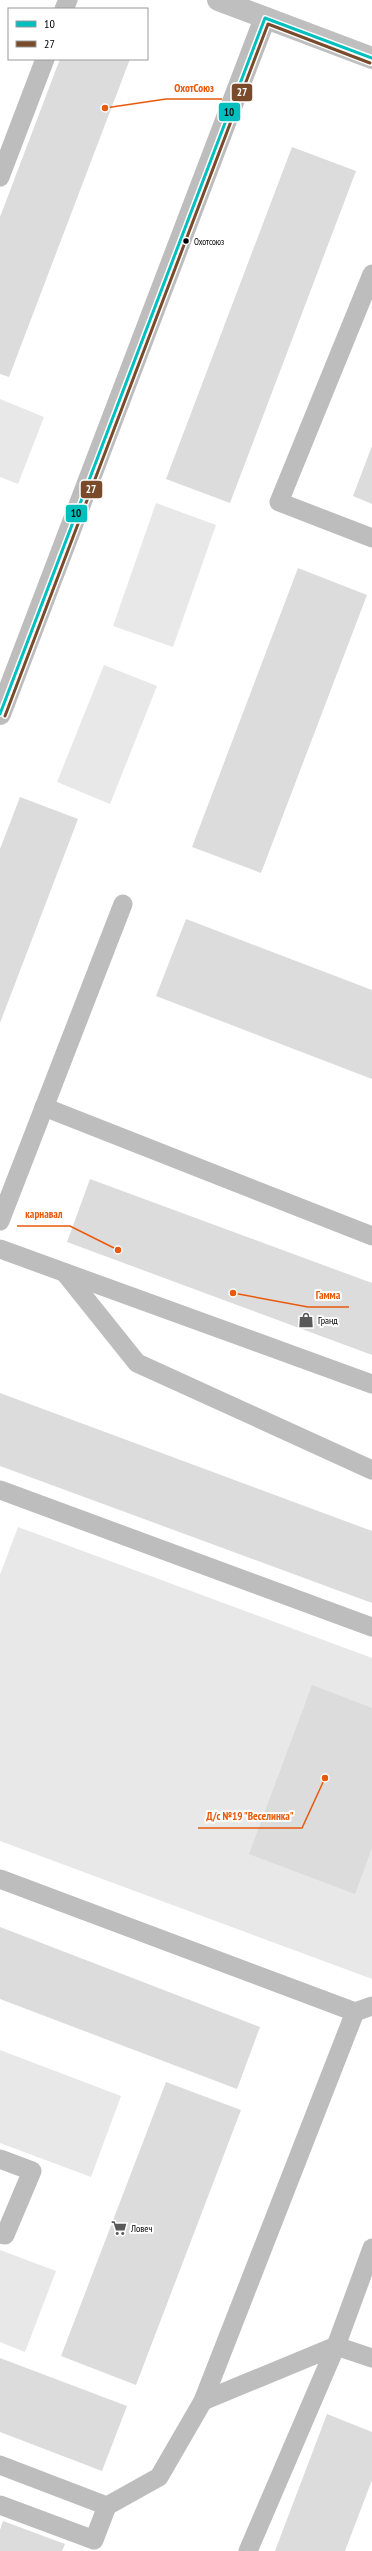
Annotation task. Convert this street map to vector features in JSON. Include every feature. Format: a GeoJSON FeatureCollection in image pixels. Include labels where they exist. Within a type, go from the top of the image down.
{"type":"FeatureCollection","features":[{"type":"Feature","properties":{"kind":"main road"},"geometry":{"type":"LineString","coordinates":[[218,0],[372,58]]}},
{"type":"Feature","properties":{"kind":"street"},"geometry":{"type":"LineString","coordinates":[[0,714],[265,18]]}},
{"type":"Feature","properties":{"kind":"lane"},"geometry":{"type":"LineString","coordinates":[[0,177],[45,60]]}},
{"type":"Feature","properties":{"kind":"lane"},"geometry":{"type":"LineString","coordinates":[[372,274],[279,502],[372,538]]}},
{"type":"Feature","properties":{"kind":"lane"},"geometry":{"type":"LineString","coordinates":[[0,1221],[123,904]]}},
{"type":"Feature","properties":{"kind":"lane"},"geometry":{"type":"LineString","coordinates":[[44,1107],[372,1236]]}},
{"type":"Feature","properties":{"kind":"lane"},"geometry":{"type":"LineString","coordinates":[[0,1249],[372,1384]]}},
{"type":"Feature","properties":{"kind":"lane"},"geometry":{"type":"LineString","coordinates":[[65,1273],[137,1363],[372,1470]]}},
{"type":"Feature","properties":{"kind":"lane"},"geometry":{"type":"LineString","coordinates":[[0,1490],[372,1627]]}},
{"type":"Feature","properties":{"kind":"lane"},"geometry":{"type":"LineString","coordinates":[[0,1879],[363,2009],[203,2401],[159,2478],[107,2506],[94,2540],[0,2505]]}},
{"type":"Feature","properties":{"kind":"lane"},"geometry":{"type":"LineString","coordinates":[[0,2159],[32,2171],[5,2235],[0,2234]]}},
{"type":"Feature","properties":{"kind":"lane"},"geometry":{"type":"LineString","coordinates":[[248,2551],[336,2346],[372,2248]]}},
{"type":"Feature","properties":{"kind":"lane"},"geometry":{"type":"LineString","coordinates":[[203,2401],[336,2346],[372,2358]]}},
{"type":"Feature","properties":{"kind":"lane"},"geometry":{"type":"LineString","coordinates":[[0,2465],[107,2506]]}},
{"type":"Feature","properties":{"kind":"shaded area"},"geometry":{"type":"Polygon","coordinates":[[[0,399],[44,417],[18,484],[0,477],[0,399]]]}},
{"type":"Feature","properties":{"kind":"shaded area"},"geometry":{"type":"Polygon","coordinates":[[[156,503],[216,525],[173,647],[113,626],[156,503]]]}},
{"type":"Feature","properties":{"kind":"shaded area"},"geometry":{"type":"Polygon","coordinates":[[[104,665],[157,686],[110,804],[57,782],[104,665]]]}},
{"type":"Feature","properties":{"kind":"shaded area"},"geometry":{"type":"Polygon","coordinates":[[[18,1527],[372,1658],[372,1979],[0,1841],[0,1575],[18,1527]]]}},
{"type":"Feature","properties":{"kind":"shaded area"},"geometry":{"type":"Polygon","coordinates":[[[0,2050],[121,2096],[91,2177],[0,2143],[0,2050]]]}},
{"type":"Feature","properties":{"kind":"shaded area"},"geometry":{"type":"Polygon","coordinates":[[[0,2250],[56,2271],[25,2352],[0,2342],[0,2250]]]}},
{"type":"Feature","properties":{"kind":"building"},"geometry":{"type":"Polygon","coordinates":[[[60,60],[130,60],[9,377],[0,374],[0,217],[60,60]]]}},
{"type":"Feature","properties":{"kind":"building"},"geometry":{"type":"Polygon","coordinates":[[[292,147],[356,171],[230,503],[166,479],[292,147]]]}},
{"type":"Feature","properties":{"kind":"building"},"geometry":{"type":"Polygon","coordinates":[[[372,446],[372,504],[353,496],[372,446]]]}},
{"type":"Feature","properties":{"kind":"building"},"geometry":{"type":"Polygon","coordinates":[[[298,568],[367,595],[261,873],[192,847],[298,568]]]}},
{"type":"Feature","properties":{"kind":"building"},"geometry":{"type":"Polygon","coordinates":[[[20,797],[78,819],[0,1023],[0,849],[20,797]]]}},
{"type":"Feature","properties":{"kind":"building"},"geometry":{"type":"Polygon","coordinates":[[[186,919],[372,990],[372,1079],[156,996],[186,919]]]}},
{"type":"Feature","properties":{"kind":"building"},"geometry":{"type":"Polygon","coordinates":[[[90,1179],[372,1283],[372,1355],[67,1242],[90,1179]]]}},
{"type":"Feature","properties":{"kind":"building"},"geometry":{"type":"Polygon","coordinates":[[[0,1393],[372,1531],[372,1603],[0,1466],[0,1393]]]}},
{"type":"Feature","properties":{"kind":"building"},"geometry":{"type":"Polygon","coordinates":[[[312,1685],[372,1708],[372,1848],[355,1894],[249,1854],[312,1685]]]}},
{"type":"Feature","properties":{"kind":"building"},"geometry":{"type":"Polygon","coordinates":[[[0,1927],[260,2027],[237,2089],[0,1999],[0,1927]]]}},
{"type":"Feature","properties":{"kind":"building"},"geometry":{"type":"Polygon","coordinates":[[[166,2082],[241,2110],[136,2385],[61,2356],[166,2082]]]}},
{"type":"Feature","properties":{"kind":"building"},"geometry":{"type":"Polygon","coordinates":[[[0,2358],[127,2406],[102,2471],[0,2432],[0,2358]]]}},
{"type":"Feature","properties":{"kind":"building"},"geometry":{"type":"Polygon","coordinates":[[[327,2414],[372,2432],[372,2480],[345,2551],[275,2551],[327,2414]]]}},
{"type":"Feature","properties":{"kind":"building"},"geometry":{"type":"Polygon","coordinates":[[[3,2521],[65,2544],[62,2551],[0,2551],[0,2530],[3,2521]]]}},
{"type":"Feature","properties":{"kind":"transit line","name":"10"},"geometry":{"type":"LineString","coordinates":[[0,714],[265,18],[372,58]]}},
{"type":"Feature","properties":{"kind":"transit line","name":"27"},"geometry":{"type":"LineString","coordinates":[[5,716],[268,24],[370,63]]}},
{"type":"Feature","properties":{"kind":"place","name":"ОхотСоюз"},"geometry":{"type":"Point","coordinates":[105,108]}},
{"type":"Feature","properties":{"kind":"place","name":"Охотсоюз"},"geometry":{"type":"Point","coordinates":[186,241]}},
{"type":"Feature","properties":{"kind":"place","name":"карнавал"},"geometry":{"type":"Point","coordinates":[118,1250]}},
{"type":"Feature","properties":{"kind":"place","name":"Гамма"},"geometry":{"type":"Point","coordinates":[233,1293]}},
{"type":"Feature","properties":{"kind":"place","name":"Гранд"},"geometry":{"type":"Point","coordinates":[306,1320]}},
{"type":"Feature","properties":{"kind":"place","name":"Д/с №19 \"Веселинка\""},"geometry":{"type":"Point","coordinates":[325,1778]}},
{"type":"Feature","properties":{"kind":"place","name":"Ловеч"},"geometry":{"type":"Point","coordinates":[119,2228]}}]}
